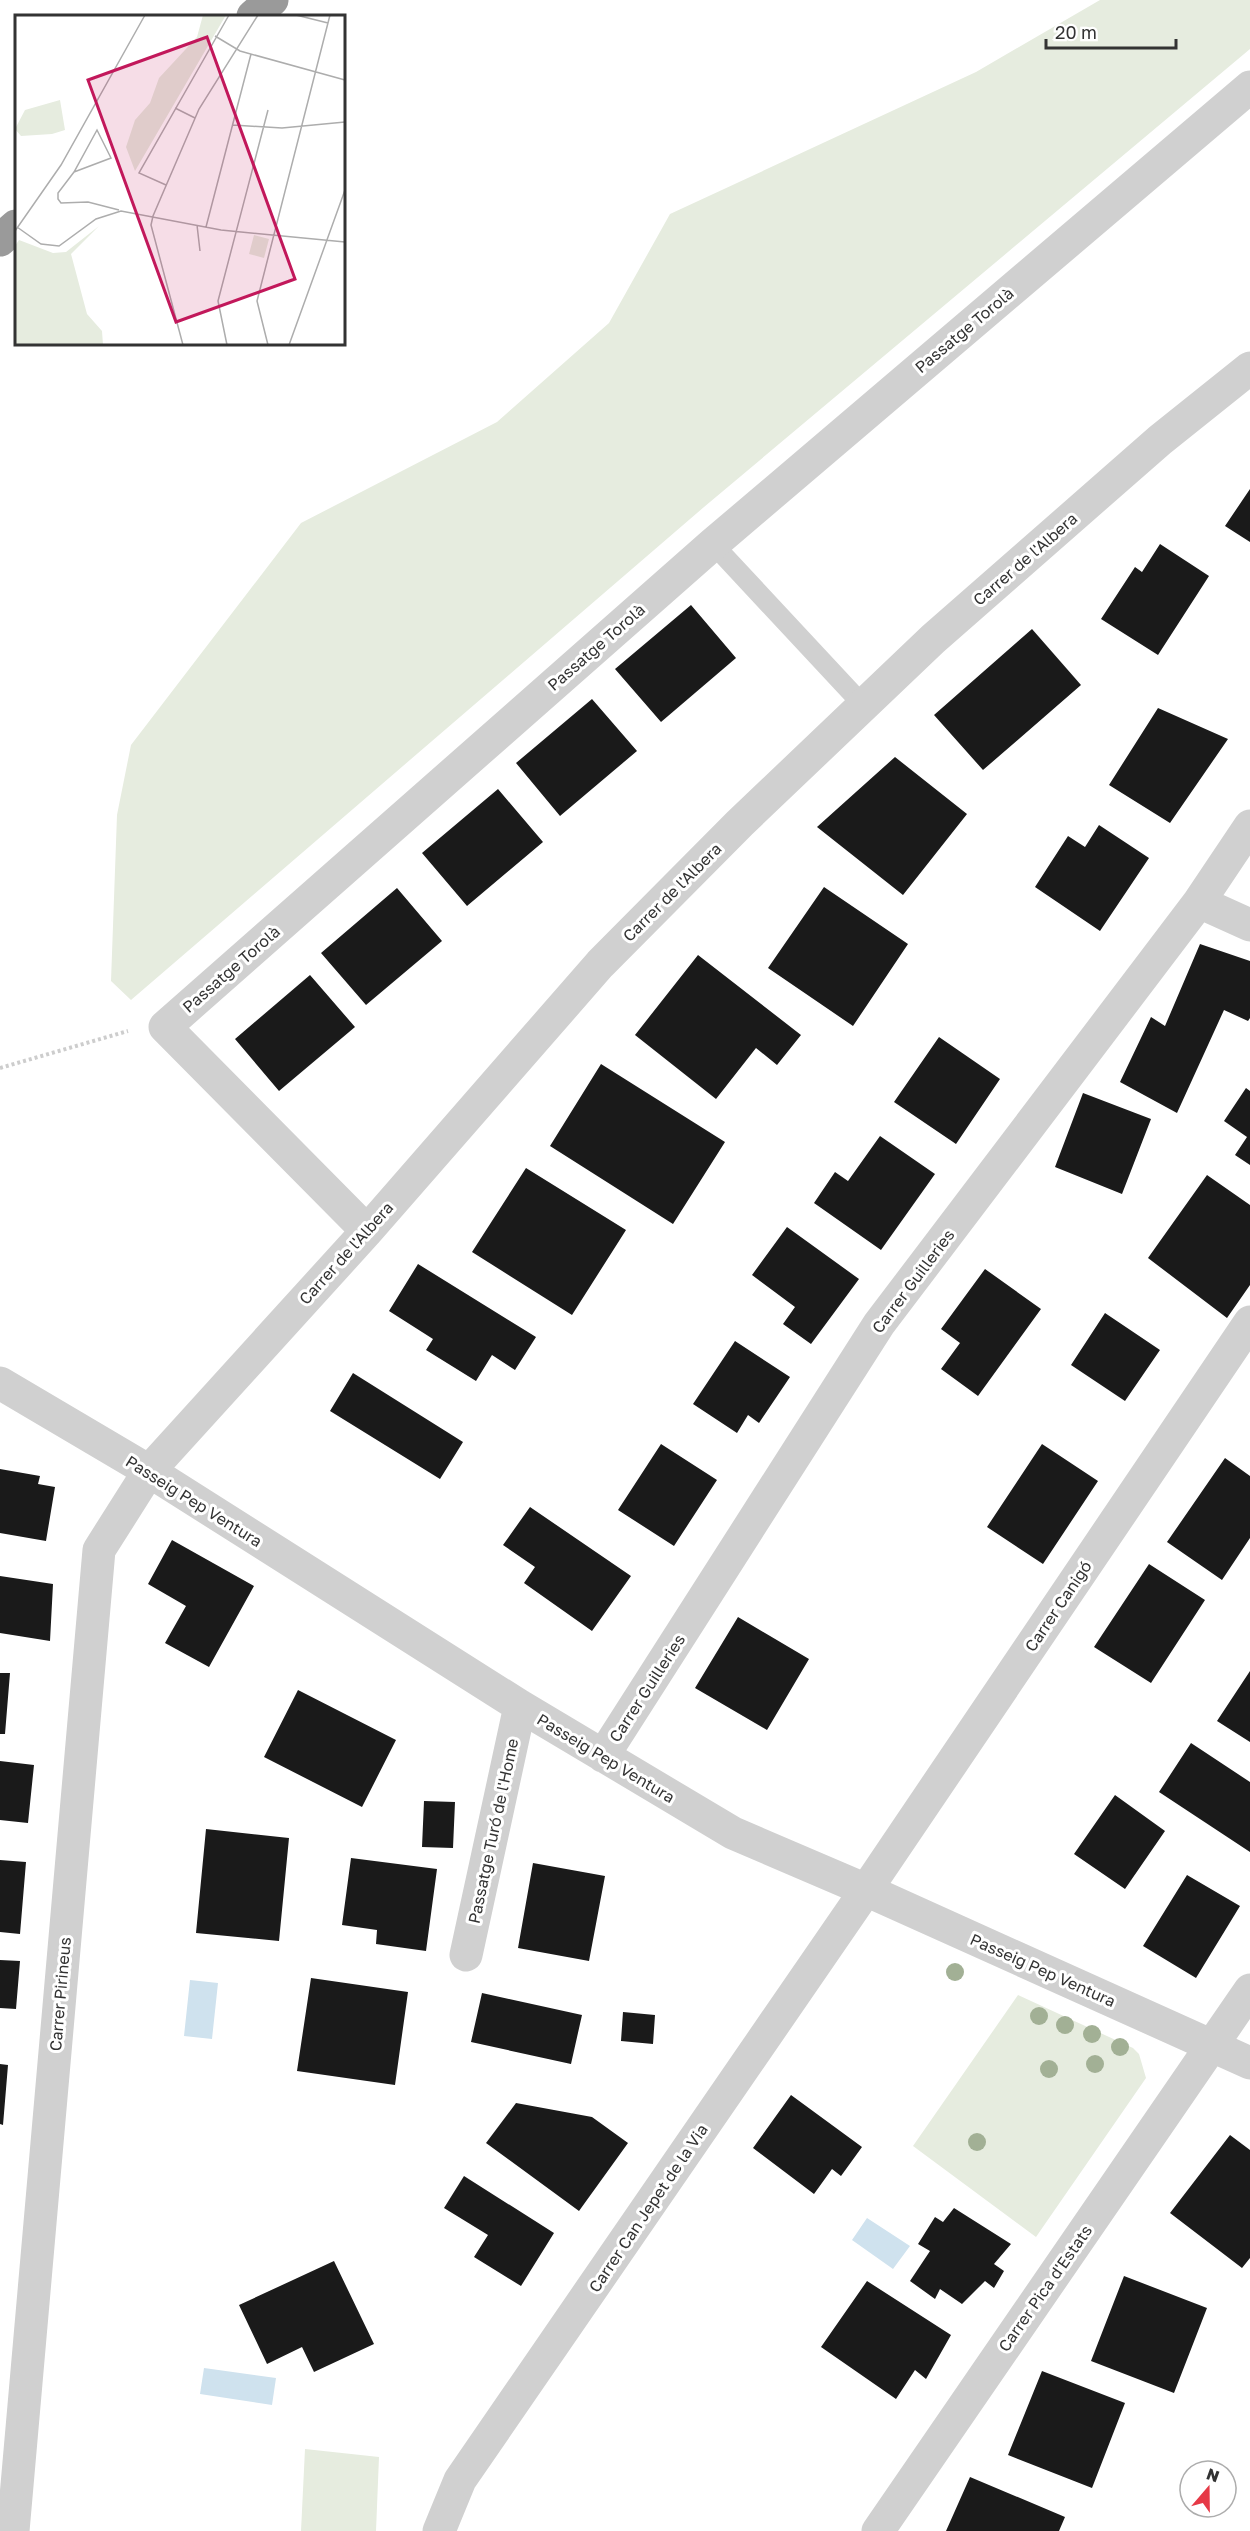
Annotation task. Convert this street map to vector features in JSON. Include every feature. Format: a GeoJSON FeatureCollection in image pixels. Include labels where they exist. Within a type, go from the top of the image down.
{"type":"FeatureCollection","features":[{"type":"Feature","properties":{"kind":"highway"},"geometry":{"type":"LineString","coordinates":[[254,15],[272,0]]}},
{"type":"Feature","properties":{"kind":"highway"},"geometry":{"type":"LineString","coordinates":[[0,240],[15,227]]}},
{"type":"Feature","properties":{"kind":"street","name":"Passatge Torolà"},"geometry":{"type":"LineString","coordinates":[[368,1231],[165,1027],[713,544],[1250,87]]}},
{"type":"Feature","properties":{"kind":"street","name":"Carrer de l'Albera"},"geometry":{"type":"LineString","coordinates":[[149,1471],[368,1231],[600,964],[740,823],[933,639],[1152,448],[1250,368]]}},
{"type":"Feature","properties":{"kind":"street","name":"Carrer Guilleries"},"geometry":{"type":"LineString","coordinates":[[603,1756],[879,1324],[1199,902],[1250,826]]}},
{"type":"Feature","properties":{"kind":"street"},"geometry":{"type":"LineString","coordinates":[[1199,902],[1250,925]]}},
{"type":"Feature","properties":{"kind":"street","name":"Carrer Canigó"},"geometry":{"type":"LineString","coordinates":[[866,1890],[1250,1322]]}},
{"type":"Feature","properties":{"kind":"street","name":"Passeig Pep Ventura"},"geometry":{"type":"LineString","coordinates":[[0,1383],[149,1471],[520,1706],[733,1833],[866,1890],[1250,2063]]}},
{"type":"Feature","properties":{"kind":"street","name":"Carrer Pirineus"},"geometry":{"type":"LineString","coordinates":[[13,2531],[99,1550],[149,1471]]}},
{"type":"Feature","properties":{"kind":"street","name":"Passatge Turó de l'Home"},"geometry":{"type":"LineString","coordinates":[[466,1955],[520,1706]]}},
{"type":"Feature","properties":{"kind":"street","name":"Carrer Can Jepet de la Via"},"geometry":{"type":"LineString","coordinates":[[439,2531],[460,2480],[866,1890]]}},
{"type":"Feature","properties":{"kind":"street","name":"Carrer Pica d'Estats"},"geometry":{"type":"LineString","coordinates":[[878,2531],[1250,1990]]}},
{"type":"Feature","properties":{"kind":"lane"},"geometry":{"type":"LineString","coordinates":[[713,544],[863,705]]}},
{"type":"Feature","properties":{"kind":"shaded area"},"geometry":{"type":"Polygon","coordinates":[[[1100,0],[1250,0],[1250,49],[704,507],[131,1000],[111,981],[117,815],[131,745],[301,523],[497,422],[609,323],[670,214],[976,72],[1100,0]]]}},
{"type":"Feature","properties":{"kind":"shaded area"},"geometry":{"type":"Polygon","coordinates":[[[1018,1995],[1133,2048],[1139,2054],[1146,2078],[1036,2237],[913,2146],[1018,1995]]]}},
{"type":"Feature","properties":{"kind":"shaded area"},"geometry":{"type":"Polygon","coordinates":[[[305,2449],[379,2457],[376,2531],[301,2531],[305,2449]]]}},
{"type":"Feature","properties":{"kind":"water"},"geometry":{"type":"Polygon","coordinates":[[[190,1980],[218,1983],[212,2039],[184,2036],[190,1980]]]}},
{"type":"Feature","properties":{"kind":"water"},"geometry":{"type":"Polygon","coordinates":[[[867,2218],[910,2246],[893,2269],[852,2240],[867,2218]]]}},
{"type":"Feature","properties":{"kind":"water"},"geometry":{"type":"Polygon","coordinates":[[[204,2368],[276,2378],[272,2405],[200,2394],[204,2368]]]}},
{"type":"Feature","properties":{"kind":"building"},"geometry":{"type":"Polygon","coordinates":[[[1250,489],[1250,542],[1225,526],[1250,489]]]}},
{"type":"Feature","properties":{"kind":"building"},"geometry":{"type":"Polygon","coordinates":[[[1160,544],[1209,576],[1158,655],[1101,619],[1135,567],[1142,572],[1160,544]]]}},
{"type":"Feature","properties":{"kind":"building"},"geometry":{"type":"Polygon","coordinates":[[[691,605],[736,658],[661,722],[615,669],[691,605]]]}},
{"type":"Feature","properties":{"kind":"building"},"geometry":{"type":"Polygon","coordinates":[[[1032,629],[1081,685],[983,770],[934,715],[1032,629]]]}},
{"type":"Feature","properties":{"kind":"building"},"geometry":{"type":"Polygon","coordinates":[[[592,699],[637,751],[560,816],[516,763],[592,699]]]}},
{"type":"Feature","properties":{"kind":"building"},"geometry":{"type":"Polygon","coordinates":[[[1158,708],[1228,739],[1170,823],[1109,785],[1158,708]]]}},
{"type":"Feature","properties":{"kind":"building"},"geometry":{"type":"Polygon","coordinates":[[[895,757],[967,814],[903,895],[817,827],[895,757]]]}},
{"type":"Feature","properties":{"kind":"building"},"geometry":{"type":"Polygon","coordinates":[[[498,789],[543,842],[467,906],[422,853],[498,789]]]}},
{"type":"Feature","properties":{"kind":"building"},"geometry":{"type":"Polygon","coordinates":[[[1099,825],[1149,858],[1100,931],[1035,887],[1068,836],[1085,847],[1099,825]]]}},
{"type":"Feature","properties":{"kind":"building"},"geometry":{"type":"Polygon","coordinates":[[[824,887],[908,944],[853,1026],[768,968],[824,887]]]}},
{"type":"Feature","properties":{"kind":"building"},"geometry":{"type":"Polygon","coordinates":[[[397,888],[442,941],[366,1005],[321,953],[397,888]]]}},
{"type":"Feature","properties":{"kind":"building"},"geometry":{"type":"Polygon","coordinates":[[[1200,944],[1250,961],[1250,1018],[1248,1021],[1224,1010],[1177,1113],[1120,1082],[1151,1017],[1165,1026],[1200,944]]]}},
{"type":"Feature","properties":{"kind":"building"},"geometry":{"type":"Polygon","coordinates":[[[698,955],[801,1035],[777,1065],[756,1048],[716,1099],[635,1035],[698,955]]]}},
{"type":"Feature","properties":{"kind":"building"},"geometry":{"type":"Polygon","coordinates":[[[310,975],[355,1027],[279,1091],[235,1039],[310,975]]]}},
{"type":"Feature","properties":{"kind":"building"},"geometry":{"type":"Polygon","coordinates":[[[939,1037],[1000,1079],[956,1144],[894,1102],[939,1037]]]}},
{"type":"Feature","properties":{"kind":"building"},"geometry":{"type":"Polygon","coordinates":[[[601,1064],[725,1142],[673,1224],[550,1146],[601,1064]]]}},
{"type":"Feature","properties":{"kind":"building"},"geometry":{"type":"Polygon","coordinates":[[[1246,1088],[1250,1091],[1250,1165],[1235,1155],[1247,1137],[1224,1121],[1246,1088]]]}},
{"type":"Feature","properties":{"kind":"building"},"geometry":{"type":"Polygon","coordinates":[[[1083,1093],[1151,1119],[1122,1194],[1055,1167],[1083,1093]]]}},
{"type":"Feature","properties":{"kind":"building"},"geometry":{"type":"Polygon","coordinates":[[[880,1136],[935,1174],[881,1250],[814,1203],[835,1172],[848,1181],[880,1136]]]}},
{"type":"Feature","properties":{"kind":"building"},"geometry":{"type":"Polygon","coordinates":[[[526,1168],[626,1230],[572,1315],[472,1252],[526,1168]]]}},
{"type":"Feature","properties":{"kind":"building"},"geometry":{"type":"Polygon","coordinates":[[[1207,1175],[1250,1205],[1250,1285],[1227,1318],[1148,1258],[1207,1175]]]}},
{"type":"Feature","properties":{"kind":"building"},"geometry":{"type":"Polygon","coordinates":[[[787,1227],[859,1279],[811,1344],[783,1324],[795,1307],[752,1275],[787,1227]]]}},
{"type":"Feature","properties":{"kind":"building"},"geometry":{"type":"Polygon","coordinates":[[[418,1264],[536,1337],[515,1370],[492,1355],[476,1381],[426,1350],[433,1339],[389,1311],[418,1264]]]}},
{"type":"Feature","properties":{"kind":"building"},"geometry":{"type":"Polygon","coordinates":[[[985,1269],[1041,1309],[978,1396],[941,1369],[960,1343],[941,1329],[985,1269]]]}},
{"type":"Feature","properties":{"kind":"building"},"geometry":{"type":"Polygon","coordinates":[[[1105,1313],[1160,1350],[1125,1401],[1071,1365],[1105,1313]]]}},
{"type":"Feature","properties":{"kind":"building"},"geometry":{"type":"Polygon","coordinates":[[[735,1341],[790,1377],[759,1423],[748,1415],[737,1433],[693,1404],[735,1341]]]}},
{"type":"Feature","properties":{"kind":"building"},"geometry":{"type":"Polygon","coordinates":[[[353,1373],[463,1442],[440,1479],[330,1411],[353,1373]]]}},
{"type":"Feature","properties":{"kind":"building"},"geometry":{"type":"Polygon","coordinates":[[[661,1444],[717,1480],[674,1546],[618,1510],[661,1444]]]}},
{"type":"Feature","properties":{"kind":"building"},"geometry":{"type":"Polygon","coordinates":[[[1042,1444],[1098,1481],[1043,1564],[987,1527],[1042,1444]]]}},
{"type":"Feature","properties":{"kind":"building"},"geometry":{"type":"Polygon","coordinates":[[[1225,1458],[1250,1476],[1250,1538],[1222,1580],[1167,1542],[1225,1458]]]}},
{"type":"Feature","properties":{"kind":"building"},"geometry":{"type":"Polygon","coordinates":[[[0,1469],[40,1476],[38,1484],[55,1487],[46,1541],[0,1533],[0,1469]]]}},
{"type":"Feature","properties":{"kind":"building"},"geometry":{"type":"Polygon","coordinates":[[[530,1507],[631,1576],[592,1631],[524,1583],[535,1567],[503,1545],[530,1507]]]}},
{"type":"Feature","properties":{"kind":"building"},"geometry":{"type":"Polygon","coordinates":[[[172,1540],[254,1586],[209,1667],[165,1643],[186,1606],[148,1584],[172,1540]]]}},
{"type":"Feature","properties":{"kind":"building"},"geometry":{"type":"Polygon","coordinates":[[[1149,1564],[1205,1600],[1151,1683],[1094,1647],[1149,1564]]]}},
{"type":"Feature","properties":{"kind":"building"},"geometry":{"type":"Polygon","coordinates":[[[0,1576],[53,1584],[50,1641],[0,1633],[0,1576]]]}},
{"type":"Feature","properties":{"kind":"building"},"geometry":{"type":"Polygon","coordinates":[[[738,1617],[809,1659],[767,1730],[695,1688],[738,1617]]]}},
{"type":"Feature","properties":{"kind":"building"},"geometry":{"type":"Polygon","coordinates":[[[1250,1671],[1250,1742],[1217,1721],[1250,1671]]]}},
{"type":"Feature","properties":{"kind":"building"},"geometry":{"type":"Polygon","coordinates":[[[0,1673],[10,1673],[5,1734],[0,1734],[0,1673]]]}},
{"type":"Feature","properties":{"kind":"building"},"geometry":{"type":"Polygon","coordinates":[[[298,1690],[396,1740],[362,1807],[264,1757],[298,1690]]]}},
{"type":"Feature","properties":{"kind":"building"},"geometry":{"type":"Polygon","coordinates":[[[1191,1743],[1250,1782],[1250,1852],[1159,1792],[1191,1743]]]}},
{"type":"Feature","properties":{"kind":"building"},"geometry":{"type":"Polygon","coordinates":[[[0,1761],[34,1765],[28,1823],[0,1820],[0,1761]]]}},
{"type":"Feature","properties":{"kind":"building"},"geometry":{"type":"Polygon","coordinates":[[[1115,1795],[1165,1831],[1125,1889],[1074,1854],[1115,1795]]]}},
{"type":"Feature","properties":{"kind":"building"},"geometry":{"type":"Polygon","coordinates":[[[424,1801],[455,1802],[453,1848],[422,1847],[424,1801]]]}},
{"type":"Feature","properties":{"kind":"building"},"geometry":{"type":"Polygon","coordinates":[[[206,1829],[289,1838],[279,1941],[196,1933],[206,1829]]]}},
{"type":"Feature","properties":{"kind":"building"},"geometry":{"type":"Polygon","coordinates":[[[351,1858],[437,1869],[426,1951],[376,1944],[377,1930],[342,1925],[351,1858]]]}},
{"type":"Feature","properties":{"kind":"building"},"geometry":{"type":"Polygon","coordinates":[[[0,1860],[26,1862],[20,1934],[0,1932],[0,1860]]]}},
{"type":"Feature","properties":{"kind":"building"},"geometry":{"type":"Polygon","coordinates":[[[533,1863],[605,1876],[589,1961],[518,1948],[533,1863]]]}},
{"type":"Feature","properties":{"kind":"building"},"geometry":{"type":"Polygon","coordinates":[[[1187,1875],[1240,1906],[1196,1978],[1143,1946],[1187,1875]]]}},
{"type":"Feature","properties":{"kind":"building"},"geometry":{"type":"Polygon","coordinates":[[[0,1960],[20,1961],[16,2009],[0,2008],[0,1960]]]}},
{"type":"Feature","properties":{"kind":"building"},"geometry":{"type":"Polygon","coordinates":[[[311,1978],[408,1992],[395,2085],[297,2071],[311,1978]]]}},
{"type":"Feature","properties":{"kind":"building"},"geometry":{"type":"Polygon","coordinates":[[[482,1993],[582,2015],[571,2064],[471,2042],[482,1993]]]}},
{"type":"Feature","properties":{"kind":"building"},"geometry":{"type":"Polygon","coordinates":[[[623,2012],[655,2015],[653,2044],[621,2041],[623,2012]]]}},
{"type":"Feature","properties":{"kind":"building"},"geometry":{"type":"Polygon","coordinates":[[[0,2064],[8,2065],[3,2125],[0,2124],[0,2064]]]}},
{"type":"Feature","properties":{"kind":"building"},"geometry":{"type":"Polygon","coordinates":[[[791,2095],[862,2147],[841,2176],[832,2169],[814,2194],[753,2148],[791,2095]]]}},
{"type":"Feature","properties":{"kind":"building"},"geometry":{"type":"Polygon","coordinates":[[[516,2103],[592,2117],[628,2143],[579,2211],[486,2143],[516,2103]]]}},
{"type":"Feature","properties":{"kind":"building"},"geometry":{"type":"Polygon","coordinates":[[[1230,2135],[1250,2150],[1250,2258],[1242,2268],[1170,2213],[1230,2135]]]}},
{"type":"Feature","properties":{"kind":"building"},"geometry":{"type":"Polygon","coordinates":[[[464,2176],[554,2233],[521,2286],[474,2257],[488,2235],[444,2208],[464,2176]]]}},
{"type":"Feature","properties":{"kind":"building"},"geometry":{"type":"Polygon","coordinates":[[[954,2208],[1011,2244],[994,2264],[1004,2271],[994,2288],[985,2281],[962,2304],[940,2289],[935,2299],[910,2281],[930,2251],[918,2244],[935,2217],[943,2222],[954,2208]]]}},
{"type":"Feature","properties":{"kind":"building"},"geometry":{"type":"Polygon","coordinates":[[[334,2261],[374,2344],[314,2372],[302,2347],[267,2364],[239,2305],[334,2261]]]}},
{"type":"Feature","properties":{"kind":"building"},"geometry":{"type":"Polygon","coordinates":[[[1124,2276],[1207,2308],[1174,2393],[1091,2361],[1124,2276]]]}},
{"type":"Feature","properties":{"kind":"building"},"geometry":{"type":"Polygon","coordinates":[[[867,2281],[951,2335],[926,2379],[915,2370],[896,2399],[821,2347],[867,2281]]]}},
{"type":"Feature","properties":{"kind":"building"},"geometry":{"type":"Polygon","coordinates":[[[1042,2371],[1125,2403],[1092,2488],[1008,2455],[1042,2371]]]}},
{"type":"Feature","properties":{"kind":"building"},"geometry":{"type":"Polygon","coordinates":[[[970,2477],[1065,2517],[1059,2531],[946,2531],[970,2477]]]}}]}
